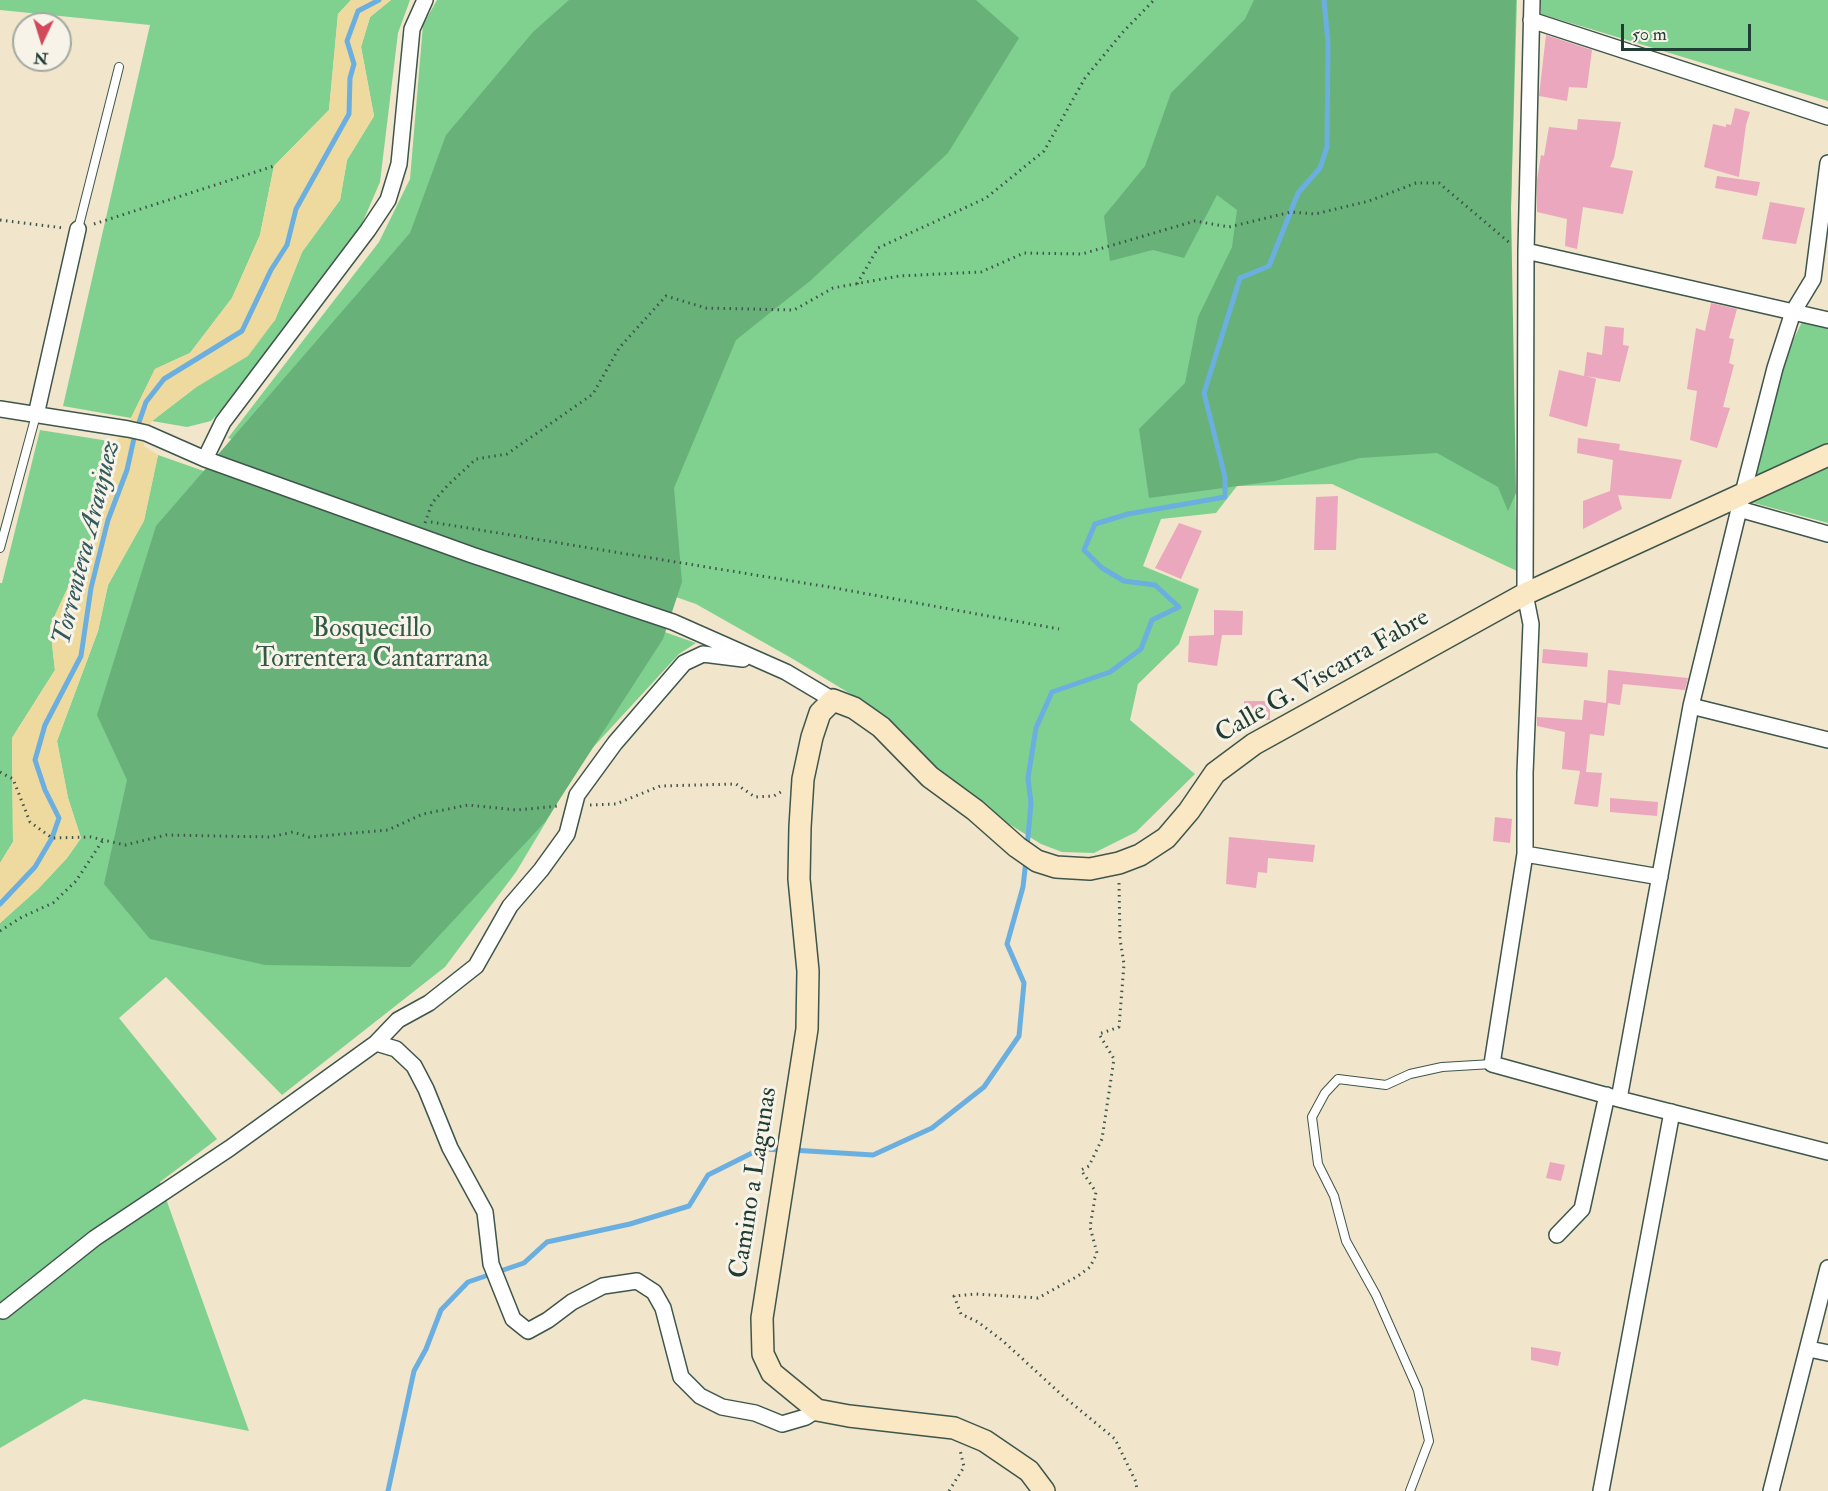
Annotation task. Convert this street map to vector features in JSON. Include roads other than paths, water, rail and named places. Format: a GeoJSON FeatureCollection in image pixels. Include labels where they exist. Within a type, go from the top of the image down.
{"type":"FeatureCollection","features":[{"type":"Feature","properties":{"kind":"street"},"geometry":{"type":"LineString","coordinates":[[205,459],[223,422],[368,230],[388,200],[399,164],[412,29],[425,0]]}},
{"type":"Feature","properties":{"kind":"street"},"geometry":{"type":"LineString","coordinates":[[1532,0],[1526,251],[1525,594],[1531,624],[1525,773],[1525,854],[1492,1064],[1828,1152]]}},
{"type":"Feature","properties":{"kind":"street"},"geometry":{"type":"LineString","coordinates":[[1531,20],[1828,117]]}},
{"type":"Feature","properties":{"kind":"street"},"geometry":{"type":"LineString","coordinates":[[1557,1235],[1582,1209],[1613,1097],[1660,877],[1691,706],[1741,501],[1775,368],[1793,312],[1814,279],[1828,163]]}},
{"type":"Feature","properties":{"kind":"street"},"geometry":{"type":"LineString","coordinates":[[36,415],[78,229]]}},
{"type":"Feature","properties":{"kind":"street"},"geometry":{"type":"LineString","coordinates":[[1526,251],[1828,320]]}},
{"type":"Feature","properties":{"kind":"street"},"geometry":{"type":"LineString","coordinates":[[0,409],[146,433],[205,459],[420,536],[673,622],[786,672],[834,700]]}},
{"type":"Feature","properties":{"kind":"street","name":"Calle G. Viscarra Fabre"},"geometry":{"type":"LineString","coordinates":[[834,700],[854,708],[881,727],[930,777],[975,810],[1017,848],[1037,861],[1056,867],[1090,869],[1119,863],[1140,855],[1166,838],[1189,811],[1215,772],[1254,744],[1525,594],[1741,501],[1828,454]]}},
{"type":"Feature","properties":{"kind":"street"},"geometry":{"type":"LineString","coordinates":[[1741,501],[1828,534]]}},
{"type":"Feature","properties":{"kind":"street"},"geometry":{"type":"LineString","coordinates":[[3,1311],[95,1238],[230,1148],[376,1044],[398,1020],[429,1003],[476,966],[510,906],[541,870],[567,834],[577,795],[615,743],[684,663],[703,654],[736,657],[786,672]]}},
{"type":"Feature","properties":{"kind":"street","name":"Camino a Lagunas"},"geometry":{"type":"LineString","coordinates":[[834,700],[820,713],[803,779],[799,879],[808,971],[807,1029],[762,1318],[763,1354],[772,1373],[817,1410],[954,1428],[986,1441],[1029,1471],[1044,1491]]}},
{"type":"Feature","properties":{"kind":"street"},"geometry":{"type":"LineString","coordinates":[[1691,706],[1828,740]]}},
{"type":"Feature","properties":{"kind":"street"},"geometry":{"type":"LineString","coordinates":[[1525,854],[1660,877]]}},
{"type":"Feature","properties":{"kind":"street"},"geometry":{"type":"LineString","coordinates":[[376,1044],[396,1049],[414,1066],[426,1089],[450,1148],[485,1212],[491,1264],[513,1319],[520,1325],[528,1331],[548,1320],[572,1302],[603,1286],[637,1281],[654,1292],[663,1308],[681,1377],[700,1396],[722,1407],[755,1413],[782,1424],[817,1410]]}},
{"type":"Feature","properties":{"kind":"street"},"geometry":{"type":"LineString","coordinates":[[1601,1491],[1672,1112]]}},
{"type":"Feature","properties":{"kind":"street"},"geometry":{"type":"LineString","coordinates":[[1771,1491],[1828,1268]]}},
{"type":"Feature","properties":{"kind":"street"},"geometry":{"type":"LineString","coordinates":[[1809,1349],[1828,1353]]}},
{"type":"Feature","properties":{"kind":"lane"},"geometry":{"type":"LineString","coordinates":[[78,229],[119,67]]}},
{"type":"Feature","properties":{"kind":"lane"},"geometry":{"type":"LineString","coordinates":[[0,548],[36,415]]}},
{"type":"Feature","properties":{"kind":"lane"},"geometry":{"type":"LineString","coordinates":[[1410,1491],[1429,1441],[1418,1389],[1376,1295],[1346,1241],[1334,1196],[1318,1164],[1312,1117],[1325,1093],[1338,1079],[1386,1085],[1410,1074],[1442,1067],[1492,1064]]}},
{"type":"Feature","properties":{"kind":"waterway","name":"Torrentera Aranjuez"},"geometry":{"type":"LineString","coordinates":[[0,904],[35,867],[52,838],[59,818],[45,790],[35,760],[45,725],[81,656],[91,588],[108,520],[127,470],[135,434],[146,402],[164,379],[242,331],[271,270],[287,245],[296,209],[349,114],[350,78],[354,64],[347,41],[358,11],[379,0]]}},
{"type":"Feature","properties":{"kind":"waterway"},"geometry":{"type":"LineString","coordinates":[[1027,848],[1031,803],[1028,778],[1036,728],[1052,692],[1110,672],[1141,649],[1152,620],[1179,607],[1155,585],[1124,581],[1102,568],[1084,550],[1095,524],[1128,514],[1225,497],[1225,477],[1204,393],[1240,278],[1269,266],[1298,193],[1320,168],[1327,147],[1328,43],[1324,0]]}},
{"type":"Feature","properties":{"kind":"waterway"},"geometry":{"type":"LineString","coordinates":[[792,1150],[873,1155],[932,1128],[984,1087],[1019,1036],[1024,983],[1007,944],[1023,887],[1026,860]]}},
{"type":"Feature","properties":{"kind":"waterway"},"geometry":{"type":"LineString","coordinates":[[388,1491],[414,1371],[426,1349],[441,1310],[468,1282],[524,1263],[547,1242],[630,1224],[689,1206],[708,1175],[760,1149],[783,1150]]}},
{"type":"Feature","properties":{"kind":"park label","name":"Bosquecillo Torrentera Cantarrana"},"geometry":{"type":"Point","coordinates":[372,645]}}]}
